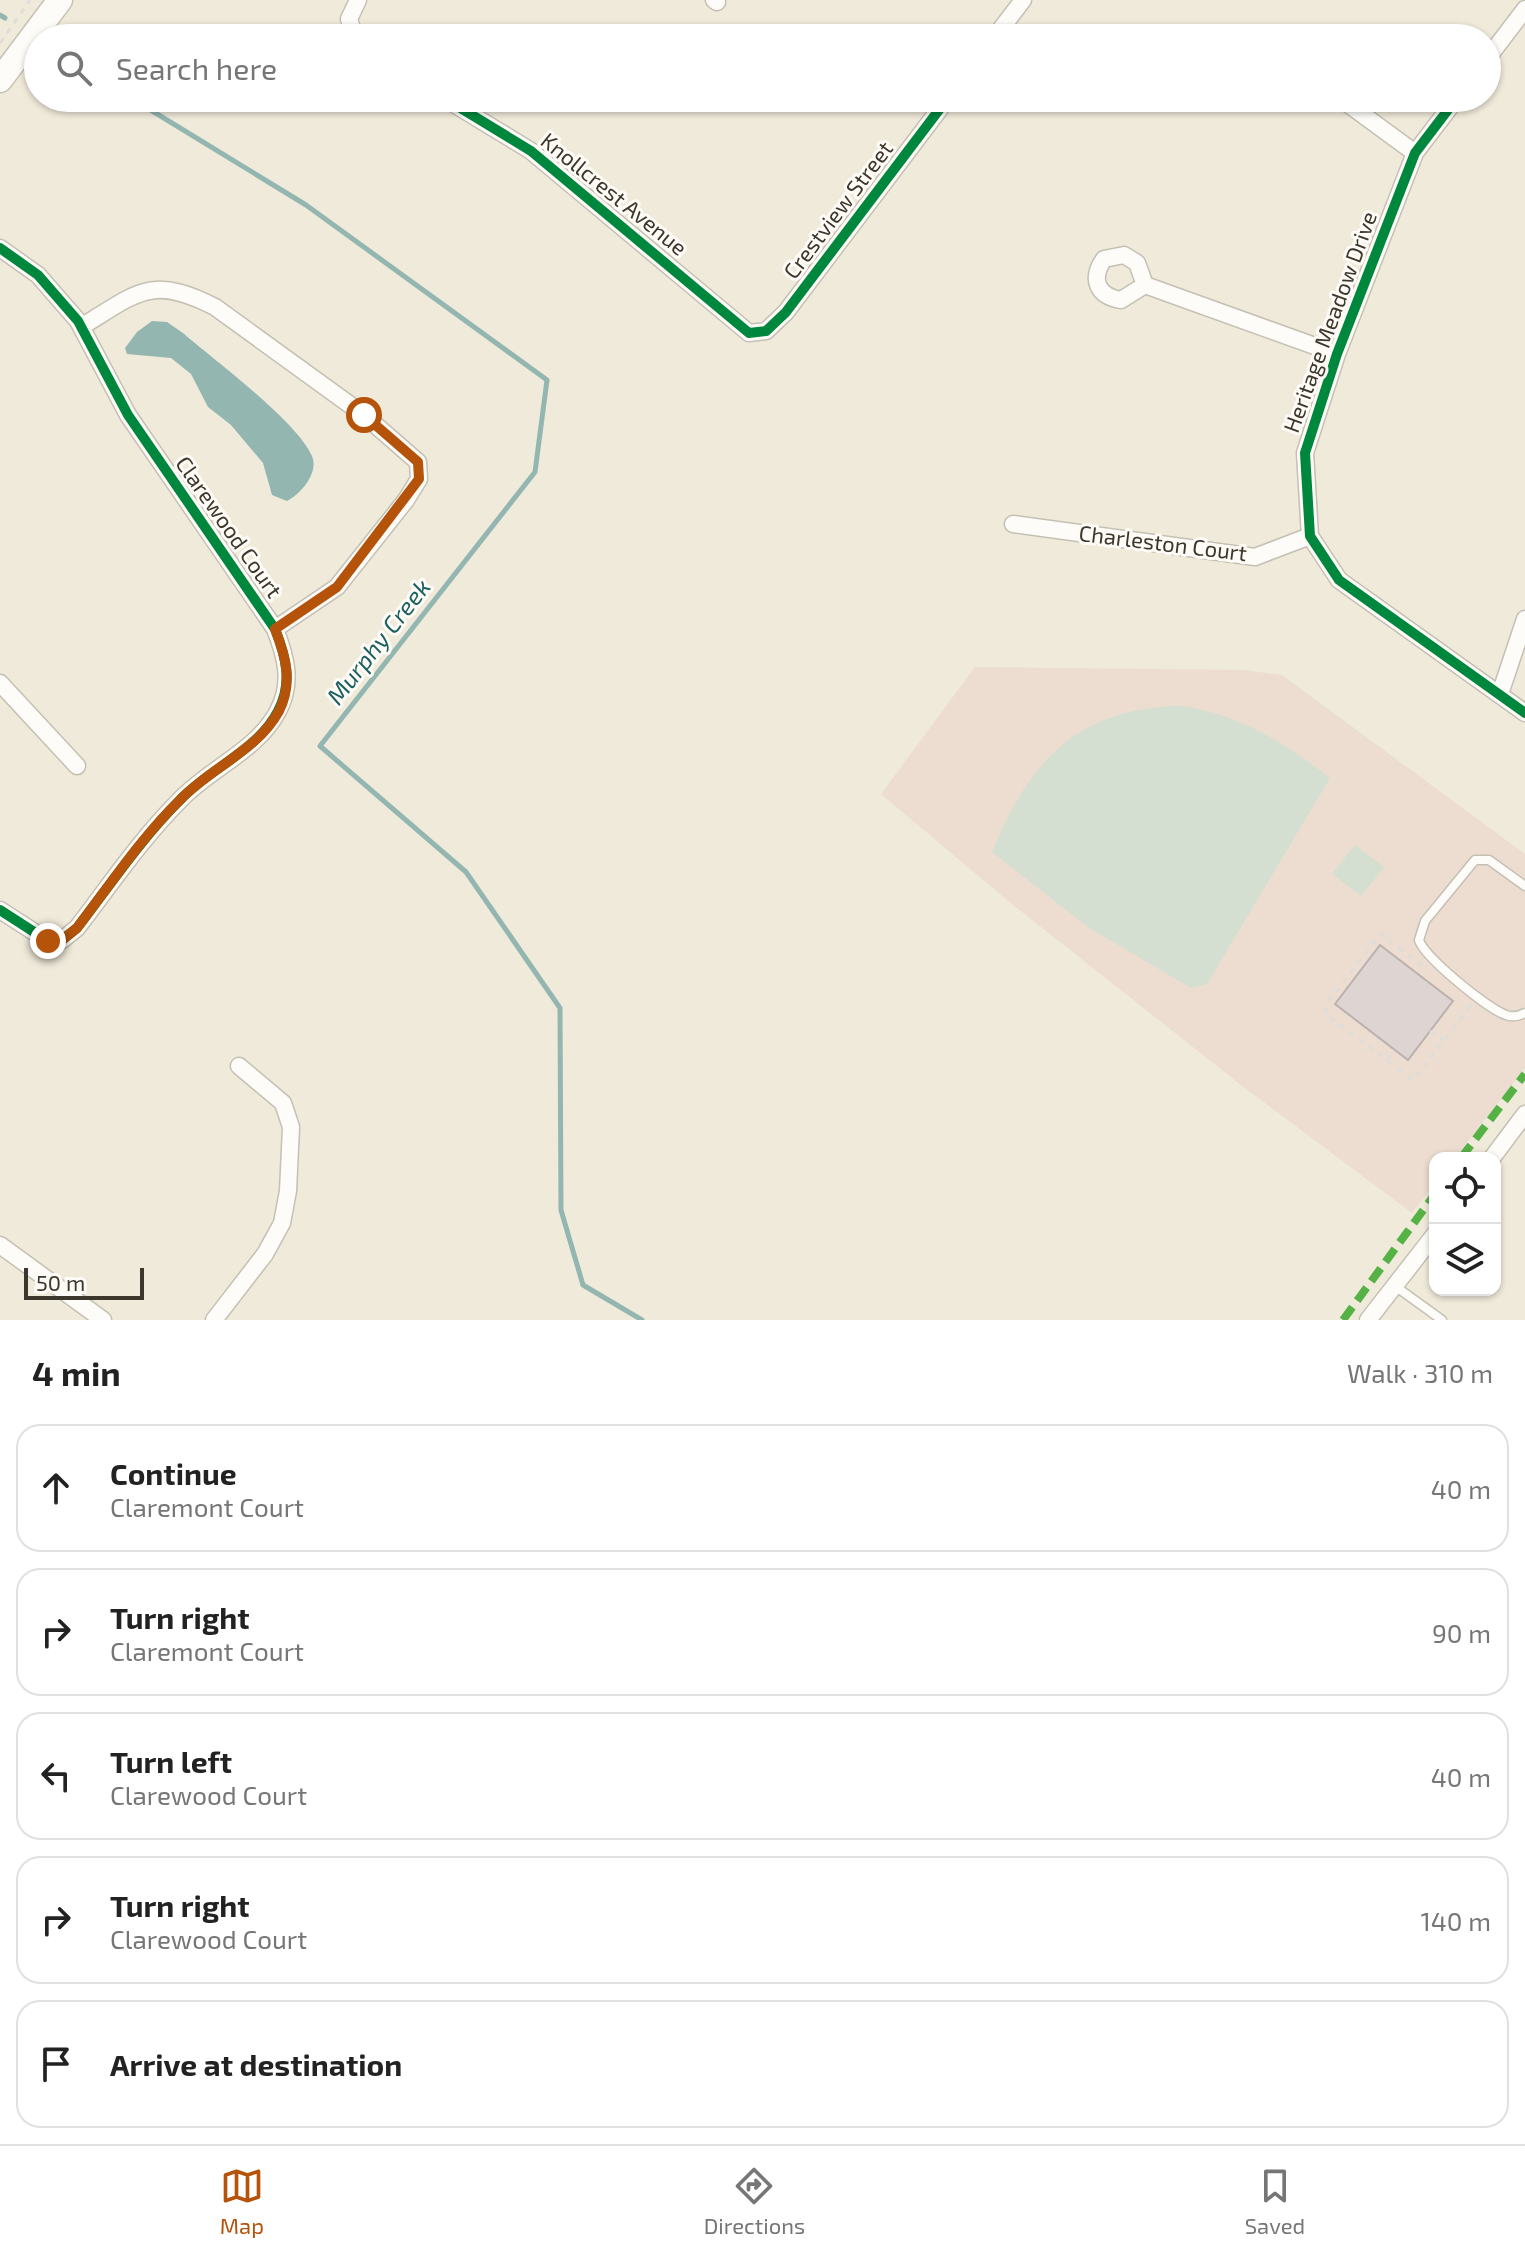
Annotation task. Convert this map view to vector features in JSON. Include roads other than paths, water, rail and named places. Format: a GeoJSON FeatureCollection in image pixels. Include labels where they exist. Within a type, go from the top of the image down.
{"type":"FeatureCollection","features":[{"type":"Feature","properties":{"kind":"street"},"geometry":{"type":"LineString","coordinates":[[42,24],[60,0]]}},
{"type":"Feature","properties":{"kind":"street"},"geometry":{"type":"LineString","coordinates":[[1005,24],[1023,0]]}},
{"type":"Feature","properties":{"kind":"street"},"geometry":{"type":"LineString","coordinates":[[351,24],[349,19],[356,4]]}},
{"type":"Feature","properties":{"kind":"street"},"geometry":{"type":"LineString","coordinates":[[1501,43],[1522,19]]}},
{"type":"Feature","properties":{"kind":"street"},"geometry":{"type":"LineString","coordinates":[[0,80],[24,48]]}},
{"type":"Feature","properties":{"kind":"street","name":"Knollcrest Avenue"},"geometry":{"type":"LineString","coordinates":[[467,112],[531,151],[749,333]]}},
{"type":"Feature","properties":{"kind":"street","name":"Crestview Street"},"geometry":{"type":"LineString","coordinates":[[749,333],[766,331],[786,312],[937,112]]}},
{"type":"Feature","properties":{"kind":"street"},"geometry":{"type":"LineString","coordinates":[[1359,112],[1415,153]]}},
{"type":"Feature","properties":{"kind":"street","name":"Heritage Meadow Drive"},"geometry":{"type":"LineString","coordinates":[[1446,112],[1415,153],[1337,354],[1305,453],[1310,536],[1339,580],[1525,713]]}},
{"type":"Feature","properties":{"kind":"street","name":"Clarewood Court"},"geometry":{"type":"LineString","coordinates":[[0,248],[38,275],[81,327],[128,415],[275,629],[287,664],[287,689],[278,713],[241,754],[202,778],[178,801],[77,928],[62,940],[48,941],[0,910]]}},
{"type":"Feature","properties":{"kind":"street"},"geometry":{"type":"LineString","coordinates":[[1145,285],[1337,354]]}},
{"type":"Feature","properties":{"kind":"street"},"geometry":{"type":"LineString","coordinates":[[81,327],[150,289],[188,293],[215,307],[364,415],[418,462],[419,479],[406,500],[337,587],[275,629]]}},
{"type":"Feature","properties":{"kind":"street","name":"Charleston Court"},"geometry":{"type":"LineString","coordinates":[[1013,524],[1255,557],[1310,536]]}},
{"type":"Feature","properties":{"kind":"street"},"geometry":{"type":"LineString","coordinates":[[1500,694],[1525,619]]}},
{"type":"Feature","properties":{"kind":"street"},"geometry":{"type":"LineString","coordinates":[[0,683],[77,766]]}},
{"type":"Feature","properties":{"kind":"street"},"geometry":{"type":"LineString","coordinates":[[214,1320],[265,1254],[282,1223],[288,1191],[291,1127],[283,1103],[239,1066]]}},
{"type":"Feature","properties":{"kind":"street"},"geometry":{"type":"LineString","coordinates":[[1496,1152],[1525,1114]]}},
{"type":"Feature","properties":{"kind":"street"},"geometry":{"type":"LineString","coordinates":[[1368,1320],[1429,1242]]}},
{"type":"Feature","properties":{"kind":"street"},"geometry":{"type":"LineString","coordinates":[[0,1245],[103,1320]]}},
{"type":"Feature","properties":{"kind":"lane"},"geometry":{"type":"LineString","coordinates":[[1525,886],[1489,860],[1475,860],[1419,930],[1419,940],[1427,955],[1507,1016],[1525,1013]]}},
{"type":"Feature","properties":{"kind":"lane"},"geometry":{"type":"LineString","coordinates":[[1395,1286],[1442,1320]]}},
{"type":"Feature","properties":{"kind":"water"},"geometry":{"type":"Polygon","coordinates":[[[152,321],[167,322],[183,333],[290,426],[314,463],[311,476],[298,493],[287,501],[272,495],[263,463],[231,425],[208,407],[191,374],[171,358],[127,354],[125,348],[137,332],[152,321]]]}},
{"type":"Feature","properties":{"kind":"waterway","name":"Murphy Creek"},"geometry":{"type":"LineString","coordinates":[[0,15],[5,18]]}},
{"type":"Feature","properties":{"kind":"waterway","name":"Murphy Creek"},"geometry":{"type":"LineString","coordinates":[[154,112],[306,205],[547,380],[535,472],[320,746],[466,872],[560,1008],[561,1210],[583,1285],[642,1320]]}}]}
